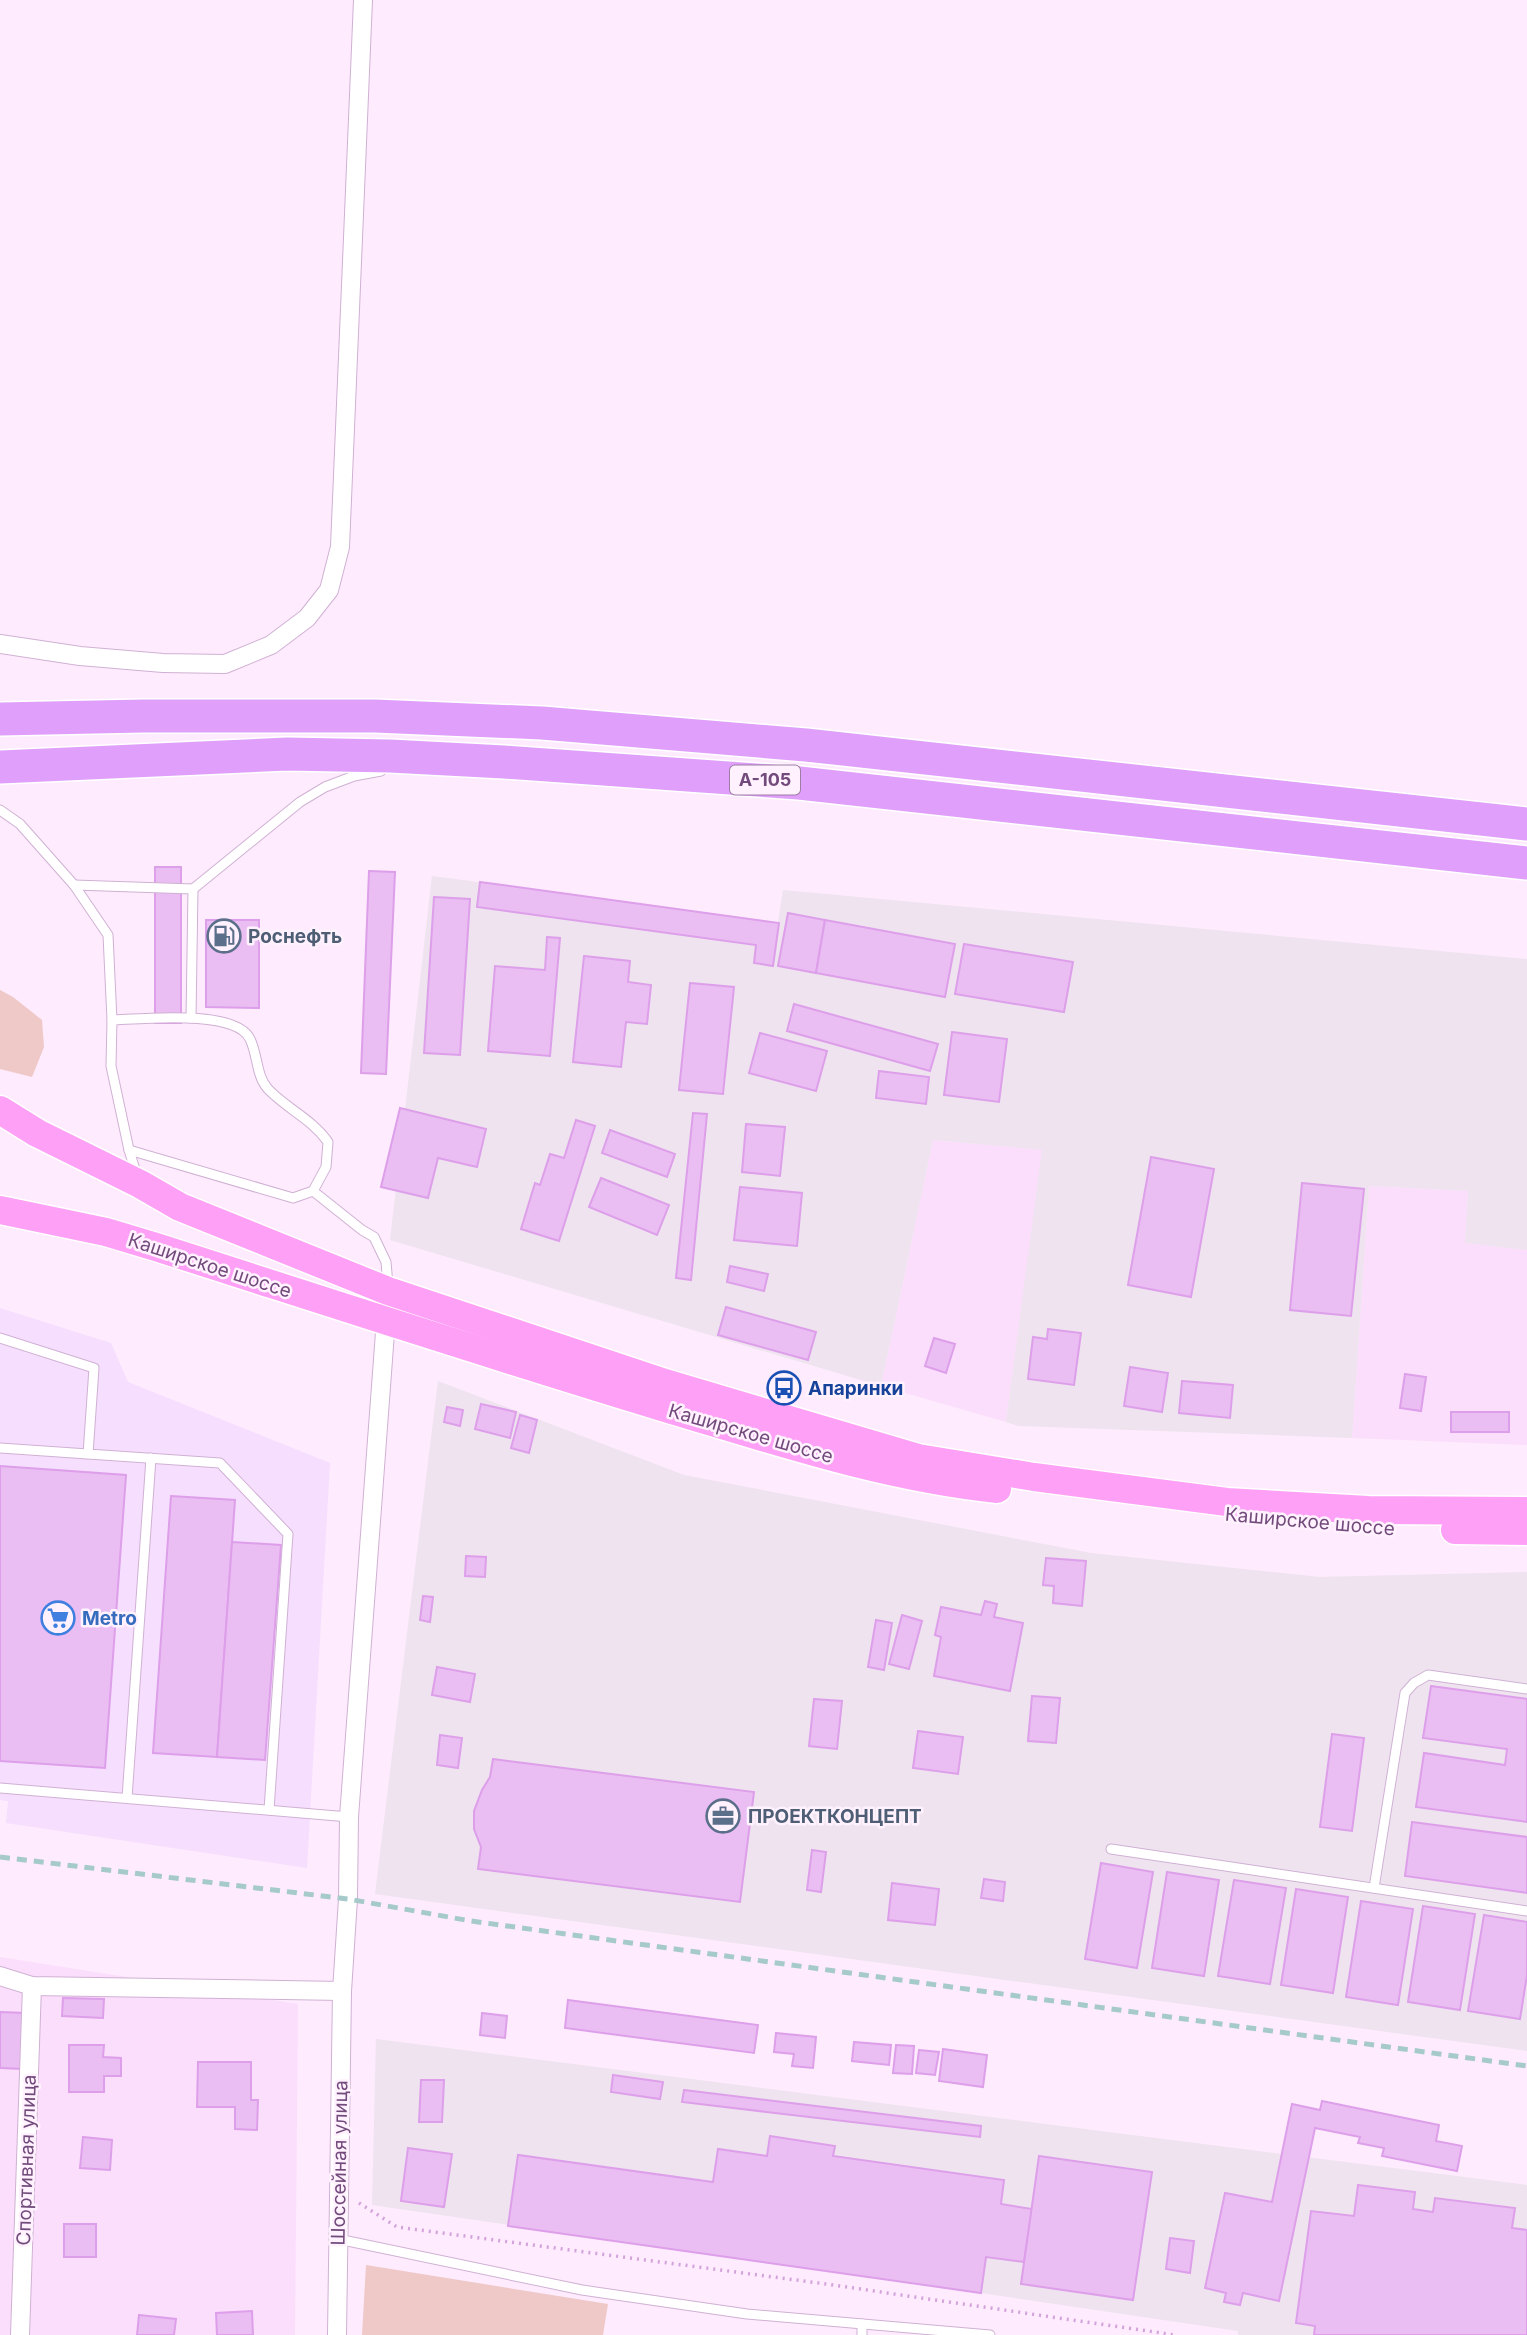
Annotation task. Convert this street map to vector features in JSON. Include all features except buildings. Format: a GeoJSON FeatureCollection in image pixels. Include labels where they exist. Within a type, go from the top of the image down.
{"type":"FeatureCollection","features":[{"type":"Feature","properties":{"kind":"highway","name":"А-105"},"geometry":{"type":"LineString","coordinates":[[0,719],[375,716],[542,723],[806,745],[1527,824]]}},
{"type":"Feature","properties":{"kind":"highway","name":"А-105"},"geometry":{"type":"LineString","coordinates":[[0,767],[287,754],[390,755],[504,762],[800,783],[1527,863]]}},
{"type":"Feature","properties":{"kind":"main road"},"geometry":{"type":"LineString","coordinates":[[0,1110],[37,1133],[180,1207],[387,1305]]}},
{"type":"Feature","properties":{"kind":"main road"},"geometry":{"type":"LineString","coordinates":[[156,1247],[177,1249],[185,1245],[191,1237],[189,1217],[180,1207]]}},
{"type":"Feature","properties":{"kind":"main road","name":"Каширское шоссе"},"geometry":{"type":"LineString","coordinates":[[0,1210],[106,1232],[387,1305],[918,1458],[1034,1477],[1227,1502],[1368,1510],[1527,1511]]}},
{"type":"Feature","properties":{"kind":"main road","name":"Каширское шоссе"},"geometry":{"type":"LineString","coordinates":[[387,1305],[585,1384],[828,1457],[941,1483],[1366,1528],[1527,1531]]}},
{"type":"Feature","properties":{"kind":"street"},"geometry":{"type":"LineString","coordinates":[[0,644],[80,656],[163,663],[225,664],[271,645],[307,618],[329,590],[340,547],[363,0]]}},
{"type":"Feature","properties":{"kind":"street","name":"Шоссейная улица"},"geometry":{"type":"LineString","coordinates":[[337,2335],[342,1991],[348,1899],[349,1817],[387,1305]]}},
{"type":"Feature","properties":{"kind":"street"},"geometry":{"type":"LineString","coordinates":[[0,1976],[32,1986],[342,1991]]}},
{"type":"Feature","properties":{"kind":"street","name":"Спортивная улица"},"geometry":{"type":"LineString","coordinates":[[20,2335],[32,1986]]}},
{"type":"Feature","properties":{"kind":"lane"},"geometry":{"type":"LineString","coordinates":[[404,766],[504,762]]}},
{"type":"Feature","properties":{"kind":"lane"},"geometry":{"type":"LineString","coordinates":[[74,885],[193,889],[300,802],[325,787],[354,776],[391,769]]}},
{"type":"Feature","properties":{"kind":"lane"},"geometry":{"type":"LineString","coordinates":[[0,810],[20,824],[74,885],[108,935],[111,1066],[129,1150],[140,1184]]}},
{"type":"Feature","properties":{"kind":"lane"},"geometry":{"type":"LineString","coordinates":[[191,1018],[193,889]]}},
{"type":"Feature","properties":{"kind":"lane"},"geometry":{"type":"LineString","coordinates":[[112,1020],[191,1018],[233,1025],[244,1030],[251,1040],[265,1086],[282,1103],[320,1130],[328,1142],[326,1167],[313,1191],[293,1198],[129,1150]]}},
{"type":"Feature","properties":{"kind":"lane"},"geometry":{"type":"LineString","coordinates":[[313,1191],[374,1237],[386,1262],[387,1305]]}},
{"type":"Feature","properties":{"kind":"lane"},"geometry":{"type":"LineString","coordinates":[[0,1338],[94,1368],[88,1454]]}},
{"type":"Feature","properties":{"kind":"lane"},"geometry":{"type":"LineString","coordinates":[[0,1448],[219,1463],[288,1534],[269,1810]]}},
{"type":"Feature","properties":{"kind":"lane"},"geometry":{"type":"LineString","coordinates":[[127,1798],[151,1458]]}},
{"type":"Feature","properties":{"kind":"lane"},"geometry":{"type":"LineString","coordinates":[[1374,1888],[1405,1693],[1414,1683],[1428,1675],[1527,1689]]}},
{"type":"Feature","properties":{"kind":"lane"},"geometry":{"type":"LineString","coordinates":[[0,1788],[349,1817]]}},
{"type":"Feature","properties":{"kind":"lane"},"geometry":{"type":"LineString","coordinates":[[1111,1849],[1527,1911]]}},
{"type":"Feature","properties":{"kind":"lane"},"geometry":{"type":"LineString","coordinates":[[338,2239],[582,2290],[747,2314],[990,2335]]}},
{"type":"Feature","properties":{"kind":"lane"},"geometry":{"type":"LineString","coordinates":[[862,2324],[862,2335]]}},
{"type":"Feature","properties":{"kind":"path"},"geometry":{"type":"LineString","coordinates":[[338,2191],[397,2227],[826,2284],[1175,2335]]}},
{"type":"Feature","properties":{"kind":"shaded area"},"geometry":{"type":"Polygon","coordinates":[[[432,876],[778,922],[783,890],[1527,959],[1527,1250],[1465,1243],[1468,1191],[1369,1186],[1352,1438],[1019,1426],[1006,1422],[1042,1150],[933,1140],[881,1386],[390,1240],[432,876]]]}},
{"type":"Feature","properties":{"kind":"shaded area"},"geometry":{"type":"Polygon","coordinates":[[[0,990],[42,1020],[44,1047],[32,1077],[0,1069],[0,990]]]}},
{"type":"Feature","properties":{"kind":"shaded area"},"geometry":{"type":"Polygon","coordinates":[[[933,1140],[1043,1150],[1006,1422],[881,1386],[933,1140]]]}},
{"type":"Feature","properties":{"kind":"shaded area"},"geometry":{"type":"Polygon","coordinates":[[[1369,1186],[1468,1191],[1465,1243],[1527,1250],[1527,1445],[1352,1438],[1369,1186]]]}},
{"type":"Feature","properties":{"kind":"shaded area"},"geometry":{"type":"Polygon","coordinates":[[[0,1308],[111,1343],[128,1382],[330,1463],[307,1868],[6,1823],[8,1801],[0,1800],[0,1308]]]}},
{"type":"Feature","properties":{"kind":"shaded area"},"geometry":{"type":"Polygon","coordinates":[[[438,1381],[684,1475],[1091,1553],[1320,1577],[1527,1572],[1527,2051],[375,1894],[438,1381]]]}},
{"type":"Feature","properties":{"kind":"shaded area"},"geometry":{"type":"Polygon","coordinates":[[[0,1957],[298,2004],[295,2335],[0,2335],[0,1957]]]}},
{"type":"Feature","properties":{"kind":"shaded area"},"geometry":{"type":"Polygon","coordinates":[[[376,2039],[1527,2185],[1527,2335],[1238,2335],[1238,2331],[372,2205],[376,2039]]]}},
{"type":"Feature","properties":{"kind":"shaded area"},"geometry":{"type":"Polygon","coordinates":[[[366,2265],[608,2304],[603,2335],[362,2335],[366,2265]]]}},
{"type":"Feature","properties":{"kind":"railway"},"geometry":{"type":"LineString","coordinates":[[0,1857],[348,1899],[471,1921],[1527,2066]]}},
{"type":"Feature","properties":{"kind":"place","name":"Роснефть"},"geometry":{"type":"Point","coordinates":[224,936]}},
{"type":"Feature","properties":{"kind":"place","name":"Апаринки"},"geometry":{"type":"Point","coordinates":[784,1388]}},
{"type":"Feature","properties":{"kind":"place","name":"Metro"},"geometry":{"type":"Point","coordinates":[58,1618]}},
{"type":"Feature","properties":{"kind":"place","name":"ПРОЕКТКОНЦЕПТ"},"geometry":{"type":"Point","coordinates":[723,1816]}}]}
